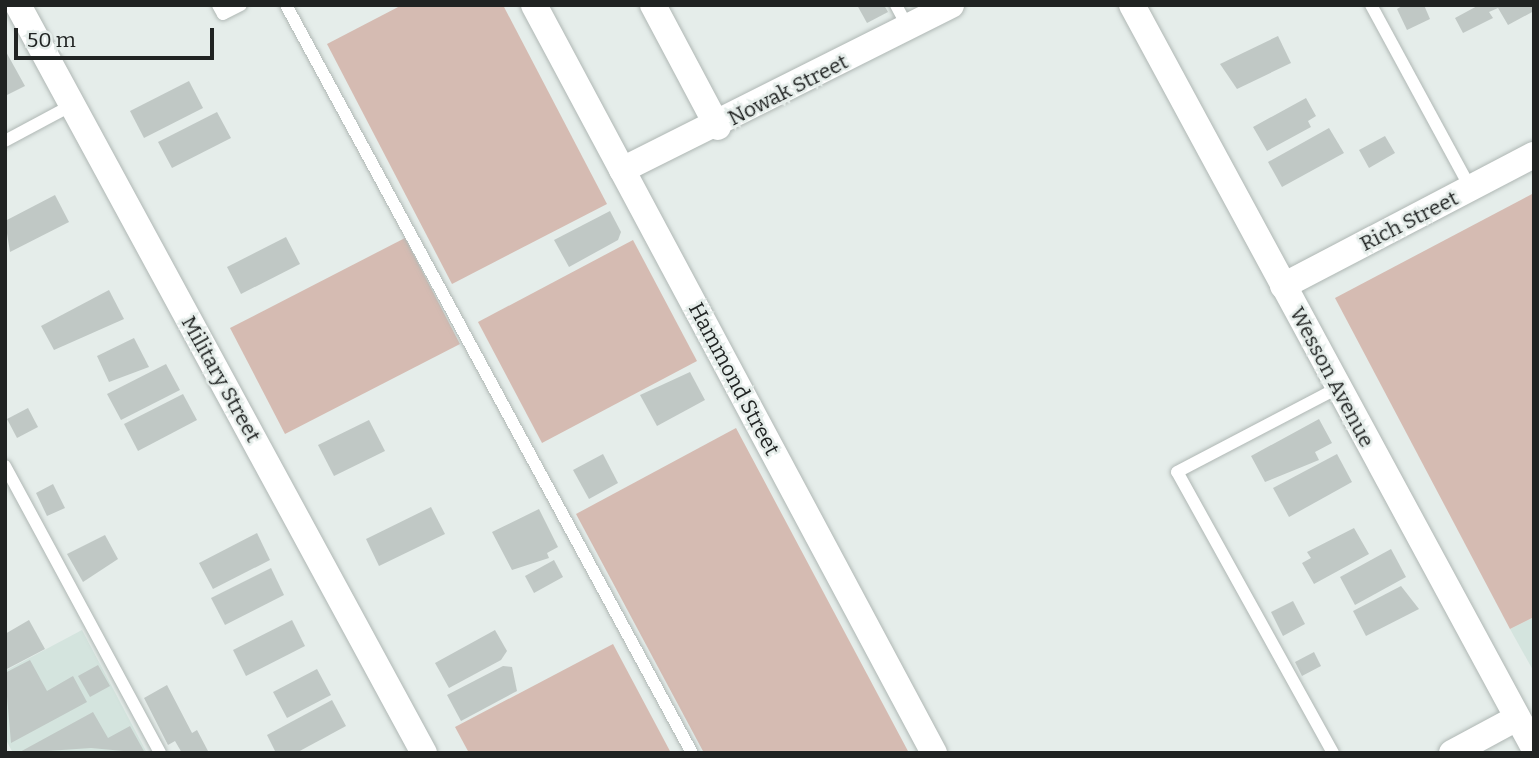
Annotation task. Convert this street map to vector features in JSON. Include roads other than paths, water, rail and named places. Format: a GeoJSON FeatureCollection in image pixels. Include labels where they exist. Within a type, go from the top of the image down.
{"type":"FeatureCollection","features":[{"type":"Feature","properties":{"kind":"street","name":"Military Street"},"geometry":{"type":"LineString","coordinates":[[18,5],[424,753]]}},
{"type":"Feature","properties":{"kind":"street","name":"Hammond Street"},"geometry":{"type":"LineString","coordinates":[[534,5],[934,753]]}},
{"type":"Feature","properties":{"kind":"street"},"geometry":{"type":"LineString","coordinates":[[653,5],[718,127]]}},
{"type":"Feature","properties":{"kind":"street","name":"Nowak Street"},"geometry":{"type":"LineString","coordinates":[[622,170],[718,127],[951,5]]}},
{"type":"Feature","properties":{"kind":"street","name":"Wesson Avenue"},"geometry":{"type":"LineString","coordinates":[[1132,5],[1534,748]]}},
{"type":"Feature","properties":{"kind":"street","name":"Rich Street"},"geometry":{"type":"LineString","coordinates":[[1283,286],[1534,155]]}},
{"type":"Feature","properties":{"kind":"street"},"geometry":{"type":"LineString","coordinates":[[1452,753],[1517,718]]}},
{"type":"Feature","properties":{"kind":"lane"},"geometry":{"type":"LineString","coordinates":[[218,5],[223,14],[241,5]]}},
{"type":"Feature","properties":{"kind":"lane"},"geometry":{"type":"LineString","coordinates":[[286,5],[692,753]]}},
{"type":"Feature","properties":{"kind":"lane"},"geometry":{"type":"LineString","coordinates":[[896,5],[909,29]]}},
{"type":"Feature","properties":{"kind":"lane"},"geometry":{"type":"LineString","coordinates":[[1371,5],[1471,190]]}},
{"type":"Feature","properties":{"kind":"lane"},"geometry":{"type":"LineString","coordinates":[[5,141],[72,105]]}},
{"type":"Feature","properties":{"kind":"lane"},"geometry":{"type":"LineString","coordinates":[[1333,753],[1177,472],[1338,388]]}},
{"type":"Feature","properties":{"kind":"lane"},"geometry":{"type":"LineString","coordinates":[[5,466],[160,753]]}}]}
